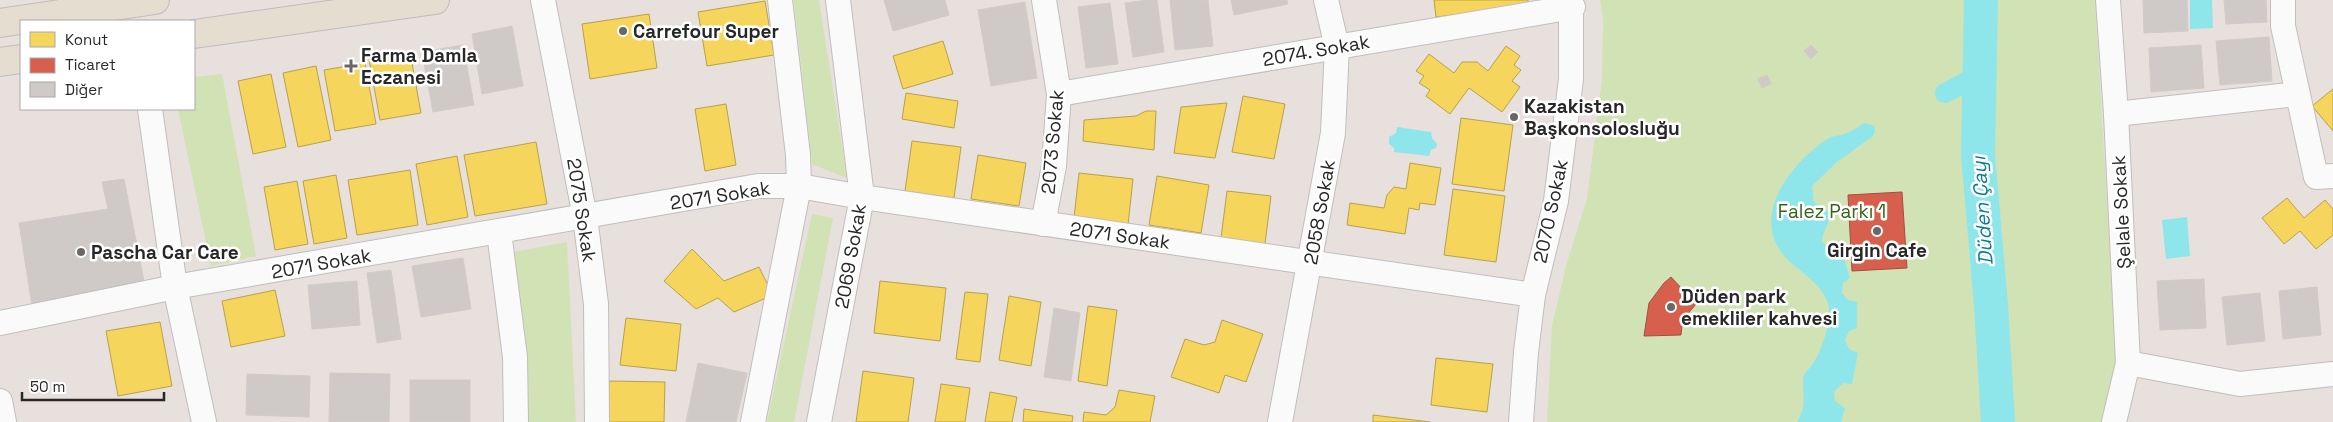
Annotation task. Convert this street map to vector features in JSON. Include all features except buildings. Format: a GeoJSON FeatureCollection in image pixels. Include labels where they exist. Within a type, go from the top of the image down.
{"type":"FeatureCollection","features":[{"type":"Feature","properties":{"kind":"main road"},"geometry":{"type":"LineString","coordinates":[[33,20],[125,9],[155,0]]}},
{"type":"Feature","properties":{"kind":"main road"},"geometry":{"type":"LineString","coordinates":[[195,34],[435,0]]}},
{"type":"Feature","properties":{"kind":"main road"},"geometry":{"type":"LineString","coordinates":[[0,24],[20,22]]}},
{"type":"Feature","properties":{"kind":"main road"},"geometry":{"type":"LineString","coordinates":[[0,62],[20,59]]}},
{"type":"Feature","properties":{"kind":"street","name":"2075 Sokak"},"geometry":{"type":"LineString","coordinates":[[543,0],[585,218],[596,304],[597,422]]}},
{"type":"Feature","properties":{"kind":"street"},"geometry":{"type":"LineString","coordinates":[[753,422],[799,186],[798,155],[780,0]]}},
{"type":"Feature","properties":{"kind":"street","name":"2069 Sokak"},"geometry":{"type":"LineString","coordinates":[[819,422],[862,197],[838,0]]}},
{"type":"Feature","properties":{"kind":"street","name":"2073 Sokak"},"geometry":{"type":"LineString","coordinates":[[1043,224],[1054,166],[1059,94],[1044,0]]}},
{"type":"Feature","properties":{"kind":"street","name":"2058 Sokak"},"geometry":{"type":"LineString","coordinates":[[1280,422],[1333,133],[1337,47],[1326,0]]}},
{"type":"Feature","properties":{"kind":"street","name":"Şelale Sokak"},"geometry":{"type":"LineString","coordinates":[[2108,0],[2116,114],[2128,363],[2114,422]]}},
{"type":"Feature","properties":{"kind":"street"},"geometry":{"type":"LineString","coordinates":[[2283,0],[2283,26],[2316,177],[2333,176]]}},
{"type":"Feature","properties":{"kind":"street","name":"2074. Sokak"},"geometry":{"type":"LineString","coordinates":[[1059,94],[1337,47],[1572,4]]}},
{"type":"Feature","properties":{"kind":"street","name":"2070 Sokak"},"geometry":{"type":"LineString","coordinates":[[1521,422],[1526,352],[1533,295],[1556,201],[1571,79],[1572,4]]}},
{"type":"Feature","properties":{"kind":"street"},"geometry":{"type":"LineString","coordinates":[[2116,114],[2297,94]]}},
{"type":"Feature","properties":{"kind":"street"},"geometry":{"type":"LineString","coordinates":[[150,110],[175,287],[204,422]]}},
{"type":"Feature","properties":{"kind":"street","name":"2071 Sokak"},"geometry":{"type":"LineString","coordinates":[[0,323],[175,287],[585,218],[758,186],[799,186],[1043,224],[1533,295]]}},
{"type":"Feature","properties":{"kind":"street"},"geometry":{"type":"LineString","coordinates":[[499,232],[515,357],[516,422]]}},
{"type":"Feature","properties":{"kind":"street"},"geometry":{"type":"LineString","coordinates":[[2128,363],[2240,384],[2333,374]]}},
{"type":"Feature","properties":{"kind":"street"},"geometry":{"type":"LineString","coordinates":[[0,401],[4,422]]}},
{"type":"Feature","properties":{"kind":"green space"},"geometry":{"type":"Polygon","coordinates":[[[794,0],[819,0],[847,178],[812,164],[794,0]]]}},
{"type":"Feature","properties":{"kind":"green space","name":"Falez Parkı 1"},"geometry":{"type":"Polygon","coordinates":[[[1600,0],[2095,0],[2117,369],[2102,422],[1547,422],[1552,326],[1566,266],[1587,199],[1602,79],[1603,20],[1600,0]]]}},
{"type":"Feature","properties":{"kind":"green space"},"geometry":{"type":"Polygon","coordinates":[[[222,74],[256,256],[211,266],[178,110],[195,110],[195,77],[222,74]]]}},
{"type":"Feature","properties":{"kind":"green space"},"geometry":{"type":"Polygon","coordinates":[[[812,214],[833,218],[794,422],[767,422],[812,214]]]}},
{"type":"Feature","properties":{"kind":"green space"},"geometry":{"type":"Polygon","coordinates":[[[567,242],[576,422],[523,422],[509,253],[567,242]]]}},
{"type":"Feature","properties":{"kind":"water"},"geometry":{"type":"Polygon","coordinates":[[[2190,0],[2212,0],[2213,28],[2190,29],[2190,0]]]}},
{"type":"Feature","properties":{"kind":"water"},"geometry":{"type":"Polygon","coordinates":[[[1864,123],[1874,126],[1875,132],[1873,136],[1837,162],[1812,186],[1814,202],[1830,213],[1822,242],[1834,252],[1843,254],[1850,278],[1843,283],[1842,293],[1848,300],[1857,302],[1857,328],[1849,331],[1845,340],[1849,349],[1858,353],[1852,384],[1843,383],[1834,392],[1835,401],[1845,408],[1841,422],[1797,422],[1803,405],[1803,377],[1817,357],[1823,343],[1829,320],[1829,308],[1823,293],[1788,260],[1776,244],[1772,227],[1773,210],[1778,194],[1787,178],[1812,150],[1828,139],[1849,132],[1864,123]]]}},
{"type":"Feature","properties":{"kind":"water"},"geometry":{"type":"Polygon","coordinates":[[[1397,127],[1431,132],[1432,138],[1437,144],[1436,148],[1431,150],[1429,156],[1394,152],[1394,148],[1389,144],[1389,137],[1396,133],[1397,127]]]}},
{"type":"Feature","properties":{"kind":"water"},"geometry":{"type":"Polygon","coordinates":[[[2187,217],[2190,256],[2166,259],[2162,220],[2187,217]]]}},
{"type":"Feature","properties":{"kind":"waterway","name":"Düden Çayı"},"geometry":{"type":"LineString","coordinates":[[1981,0],[1978,155],[1991,305],[1998,422]]}},
{"type":"Feature","properties":{"kind":"waterway"},"geometry":{"type":"LineString","coordinates":[[1945,93],[1979,75]]}},
{"type":"Feature","properties":{"kind":"place","name":"Carrefour Super"},"geometry":{"type":"Point","coordinates":[623,31]}},
{"type":"Feature","properties":{"kind":"place","name":"Farma Damla Eczanesi"},"geometry":{"type":"Point","coordinates":[351,66]}},
{"type":"Feature","properties":{"kind":"place","name":"Kazakistan Başkonsolosluğu"},"geometry":{"type":"Point","coordinates":[1514,117]}},
{"type":"Feature","properties":{"kind":"place","name":"Girgin Cafe"},"geometry":{"type":"Point","coordinates":[1877,231]}},
{"type":"Feature","properties":{"kind":"place","name":"Pascha Car Care"},"geometry":{"type":"Point","coordinates":[81,252]}},
{"type":"Feature","properties":{"kind":"place","name":"Düden park emekliler kahvesi"},"geometry":{"type":"Point","coordinates":[1671,307]}}]}
